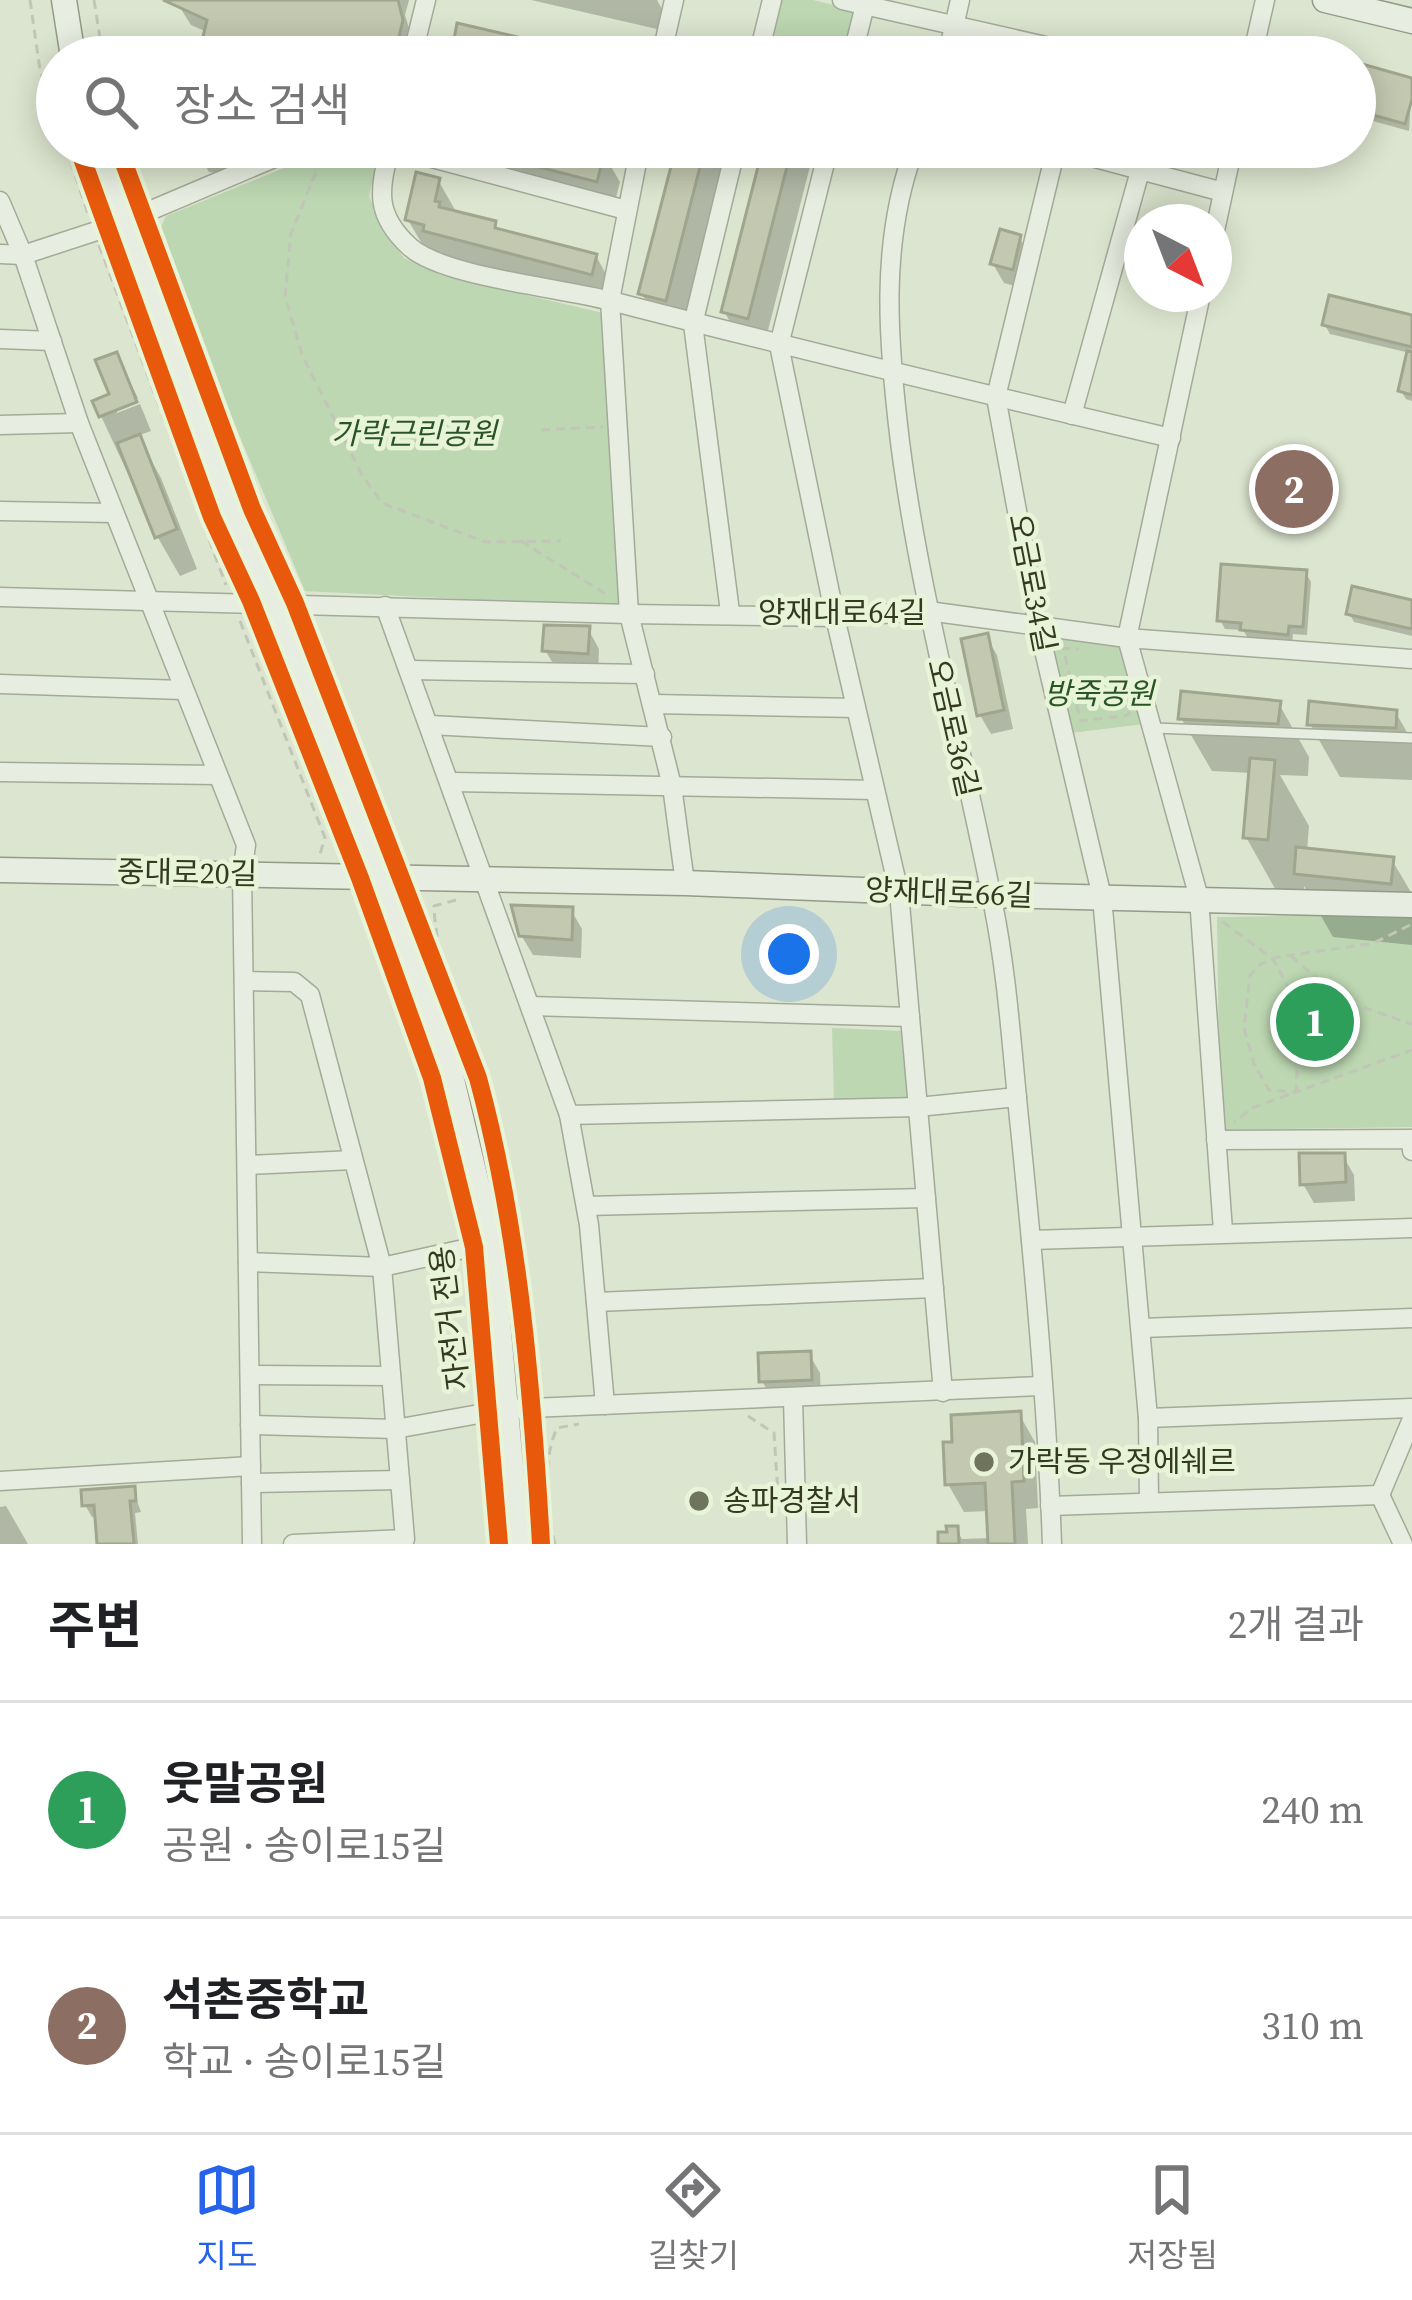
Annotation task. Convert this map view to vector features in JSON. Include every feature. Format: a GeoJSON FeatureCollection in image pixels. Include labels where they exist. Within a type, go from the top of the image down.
{"type":"FeatureCollection","features":[{"type":"Feature","properties":{"kind":"main road"},"geometry":{"type":"LineString","coordinates":[[64,0],[70,36]]}},
{"type":"Feature","properties":{"kind":"main road"},"geometry":{"type":"LineString","coordinates":[[1325,0],[1407,13]]}},
{"type":"Feature","properties":{"kind":"main road"},"geometry":{"type":"LineString","coordinates":[[103,168],[126,219],[252,606],[392,872],[449,1067],[491,1244],[518,1544]]}},
{"type":"Feature","properties":{"kind":"main road","name":"중대로20길"},"geometry":{"type":"LineString","coordinates":[[0,870],[392,872]]}},
{"type":"Feature","properties":{"kind":"main road","name":"양재대로66길"},"geometry":{"type":"LineString","coordinates":[[392,872],[486,880],[1412,905]]}},
{"type":"Feature","properties":{"kind":"street"},"geometry":{"type":"LineString","coordinates":[[417,36],[426,0]]}},
{"type":"Feature","properties":{"kind":"street"},"geometry":{"type":"LineString","coordinates":[[666,36],[674,0]]}},
{"type":"Feature","properties":{"kind":"street"},"geometry":{"type":"LineString","coordinates":[[763,36],[772,0]]}},
{"type":"Feature","properties":{"kind":"street"},"geometry":{"type":"LineString","coordinates":[[842,0],[1001,36]]}},
{"type":"Feature","properties":{"kind":"street"},"geometry":{"type":"LineString","coordinates":[[953,36],[960,0]]}},
{"type":"Feature","properties":{"kind":"street"},"geometry":{"type":"LineString","coordinates":[[1257,36],[1265,0]]}},
{"type":"Feature","properties":{"kind":"street"},"geometry":{"type":"LineString","coordinates":[[858,36],[866,5]]}},
{"type":"Feature","properties":{"kind":"street"},"geometry":{"type":"LineString","coordinates":[[0,254],[23,255],[249,168]]}},
{"type":"Feature","properties":{"kind":"street"},"geometry":{"type":"LineString","coordinates":[[385,168],[379,191],[389,221],[411,249],[442,265],[610,300],[1171,438]]}},
{"type":"Feature","properties":{"kind":"street"},"geometry":{"type":"LineString","coordinates":[[469,168],[626,210]]}},
{"type":"Feature","properties":{"kind":"street"},"geometry":{"type":"LineString","coordinates":[[635,168],[610,300],[628,614],[673,786],[686,883]]}},
{"type":"Feature","properties":{"kind":"street"},"geometry":{"type":"LineString","coordinates":[[730,612],[693,324],[731,168]]}},
{"type":"Feature","properties":{"kind":"street"},"geometry":{"type":"LineString","coordinates":[[825,168],[779,345],[899,892],[943,1392]]}},
{"type":"Feature","properties":{"kind":"street","name":"오금로36길"},"geometry":{"type":"LineString","coordinates":[[907,168],[889,251],[891,372],[909,513],[992,895],[1007,992],[1031,1240],[1052,1544]]}},
{"type":"Feature","properties":{"kind":"street","name":"오금로34길"},"geometry":{"type":"LineString","coordinates":[[1051,168],[996,397],[1039,625],[1065,696],[1102,897],[1148,1418],[1149,1502]]}},
{"type":"Feature","properties":{"kind":"street"},"geometry":{"type":"LineString","coordinates":[[1136,168],[1223,192]]}},
{"type":"Feature","properties":{"kind":"street"},"geometry":{"type":"LineString","coordinates":[[1220,204],[1228,168]]}},
{"type":"Feature","properties":{"kind":"street"},"geometry":{"type":"LineString","coordinates":[[1072,415],[1140,171]]}},
{"type":"Feature","properties":{"kind":"street"},"geometry":{"type":"LineString","coordinates":[[0,201],[79,423],[246,845],[242,874],[252,1544]]}},
{"type":"Feature","properties":{"kind":"street"},"geometry":{"type":"LineString","coordinates":[[1198,312],[1127,638],[1199,902],[1222,1231]]}},
{"type":"Feature","properties":{"kind":"street"},"geometry":{"type":"LineString","coordinates":[[0,339],[52,341]]}},
{"type":"Feature","properties":{"kind":"street"},"geometry":{"type":"LineString","coordinates":[[0,425],[79,423]]}},
{"type":"Feature","properties":{"kind":"street"},"geometry":{"type":"LineString","coordinates":[[0,511],[114,513]]}},
{"type":"Feature","properties":{"kind":"street","name":"양재대로64길"},"geometry":{"type":"LineString","coordinates":[[0,596],[628,614],[835,617],[928,611],[1127,638],[1412,659]]}},
{"type":"Feature","properties":{"kind":"street"},"geometry":{"type":"LineString","coordinates":[[385,605],[569,1115],[586,1206],[602,1414]]}},
{"type":"Feature","properties":{"kind":"street"},"geometry":{"type":"LineString","coordinates":[[409,670],[645,674]]}},
{"type":"Feature","properties":{"kind":"street"},"geometry":{"type":"LineString","coordinates":[[0,684],[183,690]]}},
{"type":"Feature","properties":{"kind":"street"},"geometry":{"type":"LineString","coordinates":[[653,704],[856,708]]}},
{"type":"Feature","properties":{"kind":"street"},"geometry":{"type":"LineString","coordinates":[[430,725],[662,737]]}},
{"type":"Feature","properties":{"kind":"street"},"geometry":{"type":"LineString","coordinates":[[0,772],[218,775]]}},
{"type":"Feature","properties":{"kind":"street"},"geometry":{"type":"LineString","coordinates":[[451,782],[875,790]]}},
{"type":"Feature","properties":{"kind":"street"},"geometry":{"type":"LineString","coordinates":[[244,981],[294,982],[310,995],[382,1267],[405,1539],[293,1544]]}},
{"type":"Feature","properties":{"kind":"street"},"geometry":{"type":"LineString","coordinates":[[530,1006],[910,1017]]}},
{"type":"Feature","properties":{"kind":"street"},"geometry":{"type":"LineString","coordinates":[[569,1115],[918,1107],[1017,1097]]}},
{"type":"Feature","properties":{"kind":"street"},"geometry":{"type":"LineString","coordinates":[[1216,1141],[1411,1139],[1412,1150]]}},
{"type":"Feature","properties":{"kind":"street"},"geometry":{"type":"LineString","coordinates":[[247,1166],[353,1160]]}},
{"type":"Feature","properties":{"kind":"street"},"geometry":{"type":"LineString","coordinates":[[586,1206],[926,1198]]}},
{"type":"Feature","properties":{"kind":"street"},"geometry":{"type":"LineString","coordinates":[[1031,1240],[1412,1228]]}},
{"type":"Feature","properties":{"kind":"street"},"geometry":{"type":"LineString","coordinates":[[248,1262],[382,1267],[491,1244]]}},
{"type":"Feature","properties":{"kind":"street"},"geometry":{"type":"LineString","coordinates":[[596,1302],[934,1288]]}},
{"type":"Feature","properties":{"kind":"street"},"geometry":{"type":"LineString","coordinates":[[1141,1328],[1412,1318]]}},
{"type":"Feature","properties":{"kind":"street"},"geometry":{"type":"LineString","coordinates":[[250,1375],[391,1376]]}},
{"type":"Feature","properties":{"kind":"street"},"geometry":{"type":"LineString","coordinates":[[250,1425],[395,1429],[537,1399],[602,1414],[793,1398],[1041,1386]]}},
{"type":"Feature","properties":{"kind":"street"},"geometry":{"type":"LineString","coordinates":[[793,1398],[797,1544]]}},
{"type":"Feature","properties":{"kind":"street"},"geometry":{"type":"LineString","coordinates":[[1148,1418],[1412,1408]]}},
{"type":"Feature","properties":{"kind":"street"},"geometry":{"type":"LineString","coordinates":[[1403,1544],[1380,1496],[1412,1419]]}},
{"type":"Feature","properties":{"kind":"street"},"geometry":{"type":"LineString","coordinates":[[0,1481],[251,1474],[400,1480]]}},
{"type":"Feature","properties":{"kind":"street"},"geometry":{"type":"LineString","coordinates":[[1050,1506],[1380,1496]]}},
{"type":"Feature","properties":{"kind":"lane"},"geometry":{"type":"LineString","coordinates":[[1152,728],[1412,738]]}},
{"type":"Feature","properties":{"kind":"path"},"geometry":{"type":"LineString","coordinates":[[31,0],[36,39]]}},
{"type":"Feature","properties":{"kind":"path"},"geometry":{"type":"LineString","coordinates":[[47,0],[52,36]]}},
{"type":"Feature","properties":{"kind":"path"},"geometry":{"type":"LineString","coordinates":[[91,0],[96,36]]}},
{"type":"Feature","properties":{"kind":"path"},"geometry":{"type":"LineString","coordinates":[[84,168],[126,219],[212,517],[343,836]]}},
{"type":"Feature","properties":{"kind":"path"},"geometry":{"type":"LineString","coordinates":[[92,168],[126,219],[298,602],[392,872]]}},
{"type":"Feature","properties":{"kind":"path"},"geometry":{"type":"LineString","coordinates":[[123,168],[126,219],[227,586]]}},
{"type":"Feature","properties":{"kind":"path"},"geometry":{"type":"LineString","coordinates":[[319,168],[291,234],[285,296],[302,355],[362,475],[382,503],[485,542],[561,541]]}},
{"type":"Feature","properties":{"kind":"path"},"geometry":{"type":"LineString","coordinates":[[541,430],[617,427]]}},
{"type":"Feature","properties":{"kind":"path"},"geometry":{"type":"LineString","coordinates":[[521,542],[612,598]]}},
{"type":"Feature","properties":{"kind":"path"},"geometry":{"type":"LineString","coordinates":[[252,606],[325,838],[322,856]]}},
{"type":"Feature","properties":{"kind":"path"},"geometry":{"type":"LineString","coordinates":[[1089,650],[1064,648],[1065,696],[1082,721],[1129,716],[1123,689],[1141,688]]}},
{"type":"Feature","properties":{"kind":"path"},"geometry":{"type":"LineString","coordinates":[[455,900],[434,906],[435,940],[487,1076],[507,1158],[537,1399],[542,1544]]}},
{"type":"Feature","properties":{"kind":"path"},"geometry":{"type":"LineString","coordinates":[[1199,902],[1273,959],[1290,990],[1286,1016],[1298,1048],[1295,1092]]}},
{"type":"Feature","properties":{"kind":"path"},"geometry":{"type":"LineString","coordinates":[[415,917],[478,1078],[500,1160],[537,1399]]}},
{"type":"Feature","properties":{"kind":"path"},"geometry":{"type":"LineString","coordinates":[[1295,1092],[1269,1090],[1254,1064],[1244,1028],[1250,975],[1273,959],[1374,943],[1412,924]]}},
{"type":"Feature","properties":{"kind":"path"},"geometry":{"type":"LineString","coordinates":[[1289,954],[1342,1000],[1412,1024]]}},
{"type":"Feature","properties":{"kind":"path"},"geometry":{"type":"LineString","coordinates":[[1216,1141],[1252,1108],[1412,1050]]}},
{"type":"Feature","properties":{"kind":"path"},"geometry":{"type":"LineString","coordinates":[[739,1410],[774,1433],[778,1500]]}},
{"type":"Feature","properties":{"kind":"path"},"geometry":{"type":"LineString","coordinates":[[555,1544],[549,1520],[548,1447],[557,1428],[602,1414]]}},
{"type":"Feature","properties":{"kind":"green space"},"geometry":{"type":"Polygon","coordinates":[[[778,0],[813,0],[858,11],[852,36],[770,36],[778,0]]]}},
{"type":"Feature","properties":{"kind":"green space","name":"가락근린공원"},"geometry":{"type":"Polygon","coordinates":[[[284,168],[376,168],[369,196],[404,258],[441,275],[603,313],[621,607],[305,591],[156,238],[166,216],[284,168]]]}},
{"type":"Feature","properties":{"kind":"green space","name":"방죽공원"},"geometry":{"type":"Polygon","coordinates":[[[1050,633],[1122,644],[1144,724],[1071,733],[1050,633]]]}},
{"type":"Feature","properties":{"kind":"green space"},"geometry":{"type":"Polygon","coordinates":[[[1412,914],[1412,1127],[1220,1130],[1217,917],[1412,914]]]}},
{"type":"Feature","properties":{"kind":"green space"},"geometry":{"type":"Polygon","coordinates":[[[832,1028],[905,1031],[911,1101],[834,1101],[832,1028]]]}},
{"type":"Feature","properties":{"kind":"building"},"geometry":{"type":"Polygon","coordinates":[[[163,0],[398,0],[403,20],[399,36],[203,36],[207,20],[163,0]]]}},
{"type":"Feature","properties":{"kind":"building"},"geometry":{"type":"Polygon","coordinates":[[[457,23],[513,36],[455,36],[457,23]]]}},
{"type":"Feature","properties":{"kind":"building"},"geometry":{"type":"Polygon","coordinates":[[[1376,68],[1412,78],[1405,124],[1376,116],[1376,68]]]}},
{"type":"Feature","properties":{"kind":"building"},"geometry":{"type":"Polygon","coordinates":[[[543,168],[600,168],[597,182],[543,168]]]}},
{"type":"Feature","properties":{"kind":"building"},"geometry":{"type":"Polygon","coordinates":[[[671,168],[700,168],[666,301],[638,294],[671,168]]]}},
{"type":"Feature","properties":{"kind":"building"},"geometry":{"type":"Polygon","coordinates":[[[758,168],[787,168],[748,319],[721,312],[758,168]]]}},
{"type":"Feature","properties":{"kind":"building"},"geometry":{"type":"Polygon","coordinates":[[[416,172],[440,178],[435,201],[440,202],[439,207],[496,221],[495,228],[597,254],[592,275],[423,231],[424,225],[405,220],[416,172]]]}},
{"type":"Feature","properties":{"kind":"building"},"geometry":{"type":"Polygon","coordinates":[[[1000,229],[1021,235],[1013,270],[990,264],[1000,229]]]}},
{"type":"Feature","properties":{"kind":"building"},"geometry":{"type":"Polygon","coordinates":[[[1329,295],[1412,315],[1412,347],[1322,325],[1329,295]]]}},
{"type":"Feature","properties":{"kind":"building"},"geometry":{"type":"Polygon","coordinates":[[[1407,351],[1412,352],[1412,395],[1398,391],[1407,351]]]}},
{"type":"Feature","properties":{"kind":"building"},"geometry":{"type":"Polygon","coordinates":[[[117,352],[137,402],[99,417],[92,401],[109,394],[95,360],[117,352]]]}},
{"type":"Feature","properties":{"kind":"building"},"geometry":{"type":"Polygon","coordinates":[[[140,434],[177,529],[155,538],[117,443],[140,434]]]}},
{"type":"Feature","properties":{"kind":"building"},"geometry":{"type":"Polygon","coordinates":[[[1221,564],[1307,570],[1303,627],[1289,626],[1288,635],[1240,630],[1241,623],[1217,621],[1221,564]]]}},
{"type":"Feature","properties":{"kind":"building"},"geometry":{"type":"Polygon","coordinates":[[[1352,586],[1412,600],[1412,629],[1346,614],[1352,586]]]}},
{"type":"Feature","properties":{"kind":"building"},"geometry":{"type":"Polygon","coordinates":[[[544,625],[590,626],[588,654],[542,651],[544,625]]]}},
{"type":"Feature","properties":{"kind":"building"},"geometry":{"type":"Polygon","coordinates":[[[988,633],[1004,710],[977,716],[961,639],[988,633]]]}},
{"type":"Feature","properties":{"kind":"building"},"geometry":{"type":"Polygon","coordinates":[[[1181,691],[1281,701],[1278,724],[1178,719],[1181,691]]]}},
{"type":"Feature","properties":{"kind":"building"},"geometry":{"type":"Polygon","coordinates":[[[1309,701],[1397,710],[1396,728],[1307,725],[1309,701]]]}},
{"type":"Feature","properties":{"kind":"building"},"geometry":{"type":"Polygon","coordinates":[[[1250,758],[1275,760],[1268,840],[1243,838],[1250,758]]]}},
{"type":"Feature","properties":{"kind":"building"},"geometry":{"type":"Polygon","coordinates":[[[1296,847],[1394,857],[1391,884],[1294,874],[1296,847]]]}},
{"type":"Feature","properties":{"kind":"building"},"geometry":{"type":"Polygon","coordinates":[[[511,905],[573,907],[572,940],[519,936],[511,905]]]}},
{"type":"Feature","properties":{"kind":"building"},"geometry":{"type":"Polygon","coordinates":[[[1299,1153],[1345,1153],[1346,1182],[1300,1185],[1299,1153]]]}},
{"type":"Feature","properties":{"kind":"building"},"geometry":{"type":"Polygon","coordinates":[[[811,1351],[812,1380],[759,1382],[758,1353],[811,1351]]]}},
{"type":"Feature","properties":{"kind":"building","name":"가락동 우정에쉐르"},"geometry":{"type":"Polygon","coordinates":[[[1021,1411],[1024,1481],[1012,1482],[1015,1544],[988,1544],[985,1483],[945,1485],[943,1442],[952,1442],[951,1415],[1021,1411]]]}},
{"type":"Feature","properties":{"kind":"building"},"geometry":{"type":"Polygon","coordinates":[[[135,1486],[136,1501],[130,1501],[134,1544],[97,1544],[94,1505],[82,1506],[81,1490],[135,1486]]]}},
{"type":"Feature","properties":{"kind":"building"},"geometry":{"type":"Polygon","coordinates":[[[946,1526],[958,1526],[959,1544],[938,1544],[938,1532],[947,1532],[946,1526]]]}},
{"type":"Feature","properties":{"kind":"cycle path","name":"자전거 전용"},"geometry":{"type":"LineString","coordinates":[[86,168],[212,517],[251,601],[360,878],[432,1078],[474,1247],[499,1544]]}},
{"type":"Feature","properties":{"kind":"cycle path"},"geometry":{"type":"LineString","coordinates":[[126,168],[252,509],[295,603],[478,1078],[504,1193],[522,1309],[541,1544]]}},
{"type":"Feature","properties":{"kind":"place","name":"석촌중학교"},"geometry":{"type":"Point","coordinates":[1294,489]}},
{"type":"Feature","properties":{"kind":"place","name":"웃말공원"},"geometry":{"type":"Point","coordinates":[1315,1022]}},
{"type":"Feature","properties":{"kind":"place","name":"가락동 우정에쉐르"},"geometry":{"type":"Point","coordinates":[984,1462]}},
{"type":"Feature","properties":{"kind":"place","name":"송파경찰서"},"geometry":{"type":"Point","coordinates":[699,1501]}}]}
